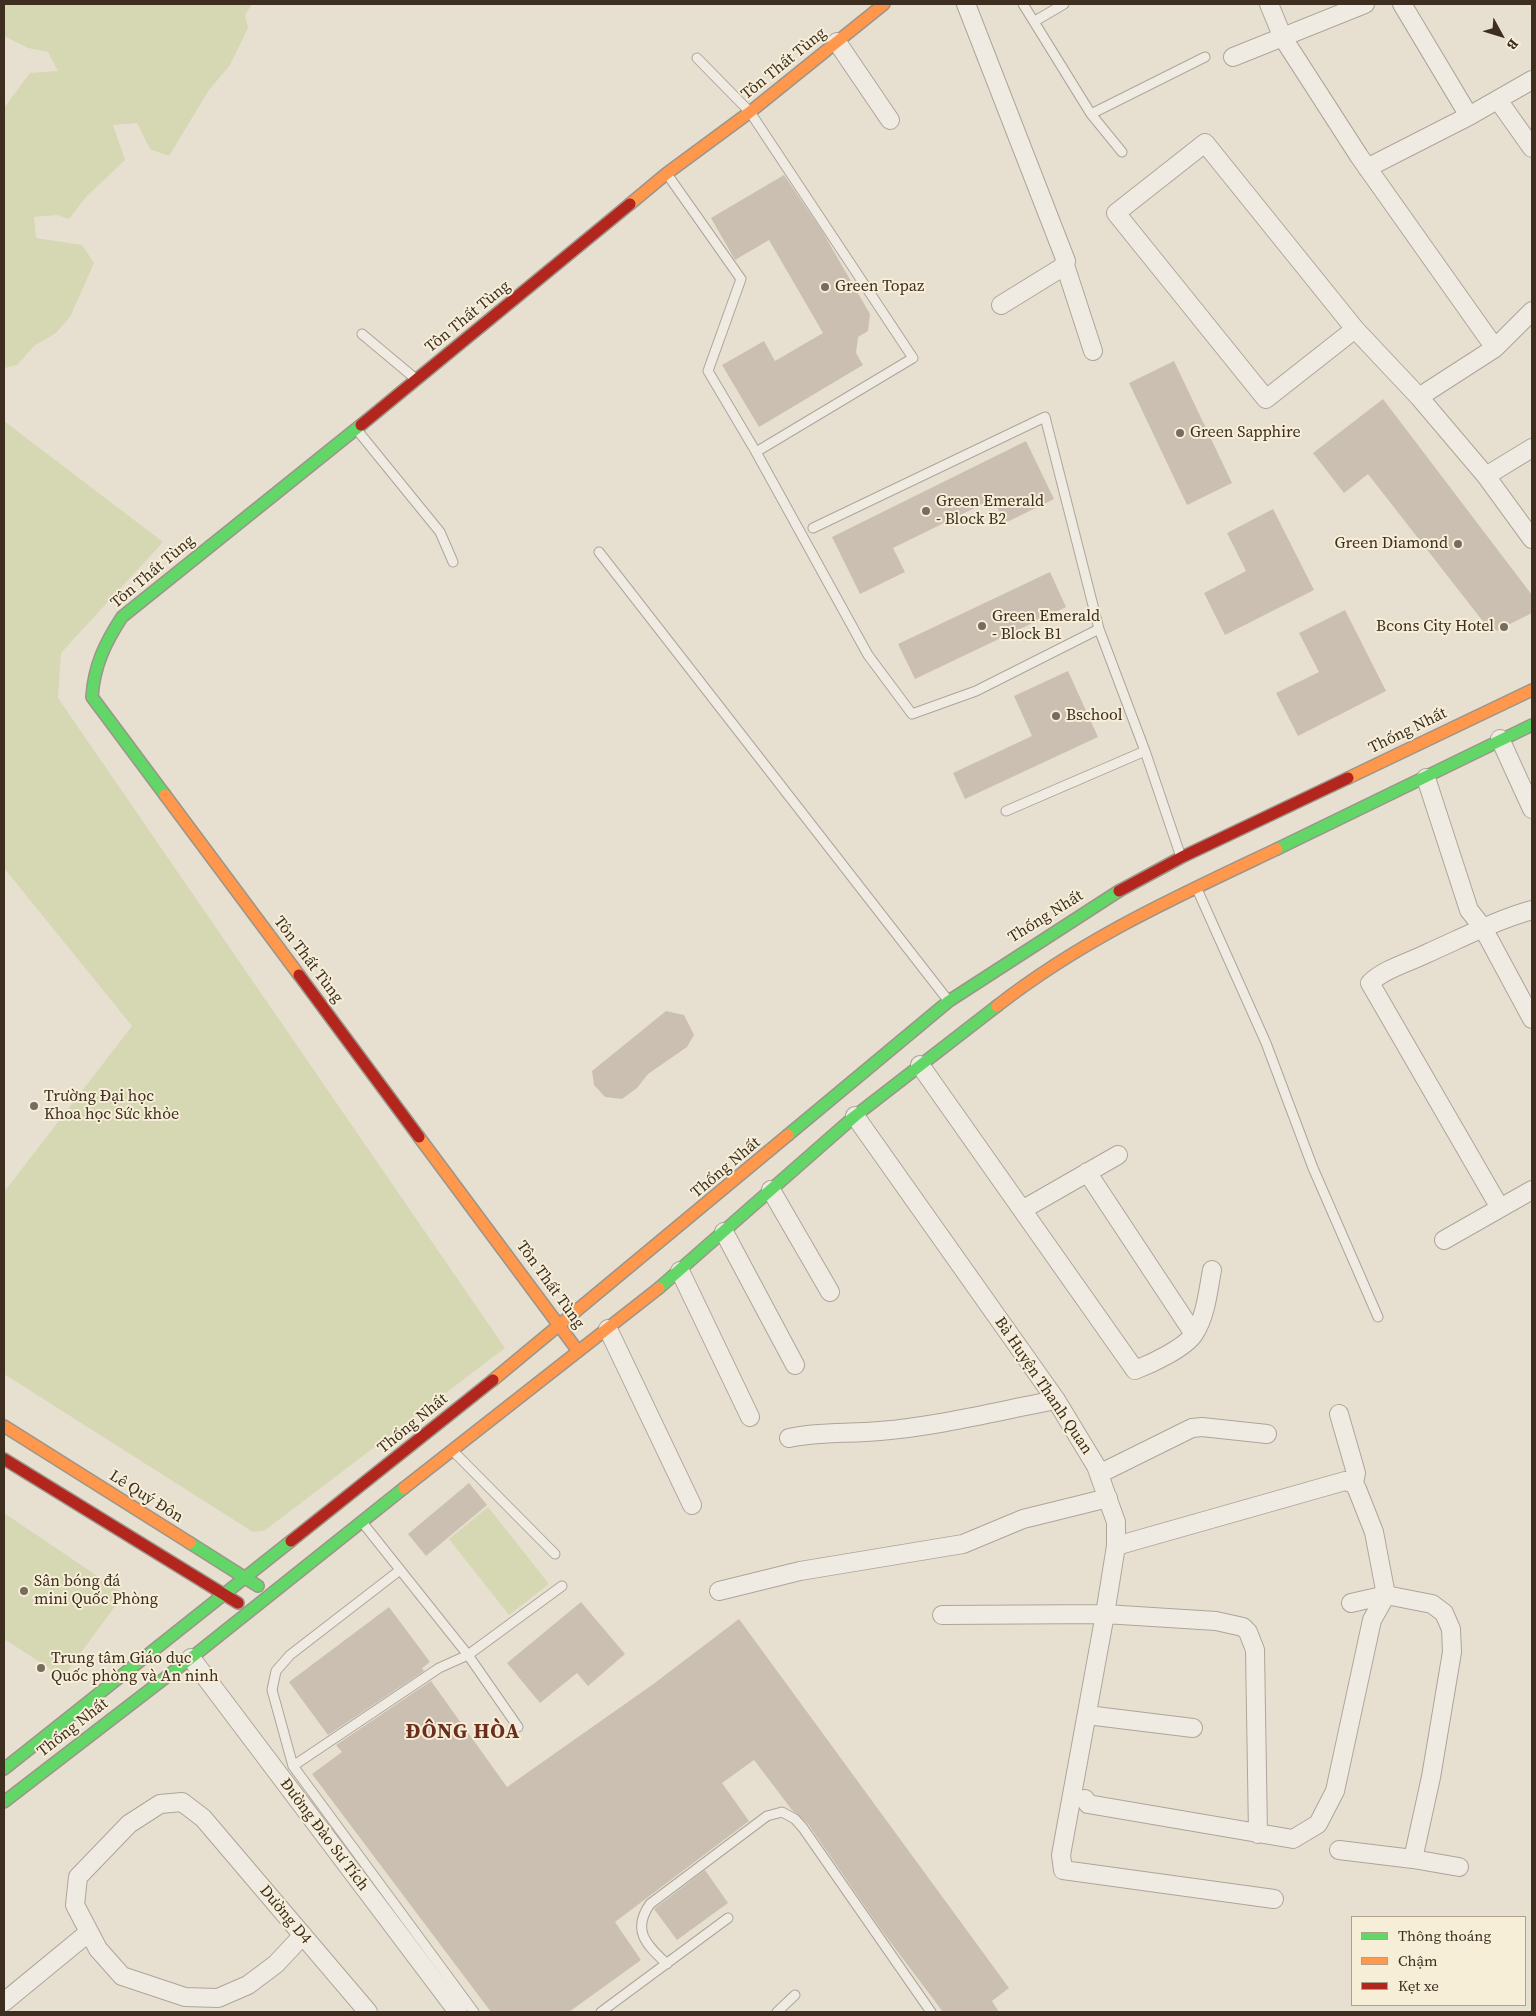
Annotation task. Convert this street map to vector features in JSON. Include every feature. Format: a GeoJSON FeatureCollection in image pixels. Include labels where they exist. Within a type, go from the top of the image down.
{"type":"FeatureCollection","features":[{"type":"Feature","properties":{"kind":"main road","name":"Tôn Thất Tùng"},"geometry":{"type":"LineString","coordinates":[[578,1351],[92,697],[92,674],[103,647],[122,617],[417,380],[666,174],[750,112],[884,4]]}},
{"type":"Feature","properties":{"kind":"main road","name":"Thống Nhất"},"geometry":{"type":"LineString","coordinates":[[4,1769],[561,1326],[949,1001],[1120,890],[1182,857],[1532,690]]}},
{"type":"Feature","properties":{"kind":"main road"},"geometry":{"type":"LineString","coordinates":[[1485,712],[1500,740]]}},
{"type":"Feature","properties":{"kind":"main road","name":"Thống Nhất"},"geometry":{"type":"LineString","coordinates":[[4,1802],[191,1658],[361,1521],[608,1329],[680,1271],[855,1116],[1038,974],[1141,913],[1426,778],[1532,724]]}},
{"type":"Feature","properties":{"kind":"main road","name":"Lê Quý Đôn"},"geometry":{"type":"LineString","coordinates":[[4,1426],[271,1594]]}},
{"type":"Feature","properties":{"kind":"main road"},"geometry":{"type":"LineString","coordinates":[[4,1459],[250,1610]]}},
{"type":"Feature","properties":{"kind":"street"},"geometry":{"type":"LineString","coordinates":[[966,4],[1066,261],[1065,265],[1093,352]]}},
{"type":"Feature","properties":{"kind":"street"},"geometry":{"type":"LineString","coordinates":[[1270,4],[1283,38],[1367,168],[1495,348]]}},
{"type":"Feature","properties":{"kind":"street"},"geometry":{"type":"LineString","coordinates":[[1233,57],[1365,4]]}},
{"type":"Feature","properties":{"kind":"street"},"geometry":{"type":"LineString","coordinates":[[1402,4],[1469,116]]}},
{"type":"Feature","properties":{"kind":"street"},"geometry":{"type":"LineString","coordinates":[[838,42],[890,120]]}},
{"type":"Feature","properties":{"kind":"street"},"geometry":{"type":"LineString","coordinates":[[1367,168],[1469,116],[1532,80]]}},
{"type":"Feature","properties":{"kind":"street"},"geometry":{"type":"LineString","coordinates":[[1498,100],[1532,148]]}},
{"type":"Feature","properties":{"kind":"street"},"geometry":{"type":"LineString","coordinates":[[1355,328],[1266,400],[1116,213],[1206,142],[1355,328],[1419,397],[1486,476],[1532,539]]}},
{"type":"Feature","properties":{"kind":"street"},"geometry":{"type":"LineString","coordinates":[[1001,305],[1065,265]]}},
{"type":"Feature","properties":{"kind":"street"},"geometry":{"type":"LineString","coordinates":[[1419,397],[1495,348],[1532,311]]}},
{"type":"Feature","properties":{"kind":"street"},"geometry":{"type":"LineString","coordinates":[[1486,476],[1532,448]]}},
{"type":"Feature","properties":{"kind":"street"},"geometry":{"type":"LineString","coordinates":[[1500,740],[1532,809]]}},
{"type":"Feature","properties":{"kind":"street"},"geometry":{"type":"LineString","coordinates":[[1426,778],[1469,910],[1483,928],[1532,1019]]}},
{"type":"Feature","properties":{"kind":"street"},"geometry":{"type":"LineString","coordinates":[[1500,1208],[1370,984],[1375,978],[1393,969],[1483,928],[1532,910]]}},
{"type":"Feature","properties":{"kind":"street"},"geometry":{"type":"LineString","coordinates":[[920,1065],[1135,1370],[1151,1364],[1194,1334],[1201,1318],[1212,1270]]}},
{"type":"Feature","properties":{"kind":"street","name":"Bà Huyện Thanh Quan"},"geometry":{"type":"LineString","coordinates":[[855,1116],[1056,1400],[1099,1474],[1116,1522],[1116,1546],[1087,1715],[1077,1798],[1061,1855],[1063,1870],[1274,1899]]}},
{"type":"Feature","properties":{"kind":"street"},"geometry":{"type":"LineString","coordinates":[[1022,1210],[1118,1155]]}},
{"type":"Feature","properties":{"kind":"street"},"geometry":{"type":"LineString","coordinates":[[1087,1172],[1194,1334]]}},
{"type":"Feature","properties":{"kind":"street"},"geometry":{"type":"LineString","coordinates":[[771,1190],[830,1292]]}},
{"type":"Feature","properties":{"kind":"street"},"geometry":{"type":"LineString","coordinates":[[1444,1240],[1532,1190]]}},
{"type":"Feature","properties":{"kind":"street"},"geometry":{"type":"LineString","coordinates":[[724,1232],[794,1365]]}},
{"type":"Feature","properties":{"kind":"street"},"geometry":{"type":"LineString","coordinates":[[680,1271],[750,1417]]}},
{"type":"Feature","properties":{"kind":"street"},"geometry":{"type":"LineString","coordinates":[[608,1329],[692,1505]]}},
{"type":"Feature","properties":{"kind":"street"},"geometry":{"type":"LineString","coordinates":[[789,1438],[812,1433],[879,1431],[954,1420],[1056,1400]]}},
{"type":"Feature","properties":{"kind":"street"},"geometry":{"type":"LineString","coordinates":[[1077,1798],[1088,1804],[1293,1839],[1318,1824],[1335,1791],[1372,1620],[1386,1595],[1374,1532],[1354,1484],[1356,1473],[1339,1414]]}},
{"type":"Feature","properties":{"kind":"street"},"geometry":{"type":"LineString","coordinates":[[1099,1474],[1192,1428],[1202,1427],[1266,1434]]}},
{"type":"Feature","properties":{"kind":"street"},"geometry":{"type":"LineString","coordinates":[[1116,1546],[1330,1484],[1345,1481],[1354,1484]]}},
{"type":"Feature","properties":{"kind":"street"},"geometry":{"type":"LineString","coordinates":[[719,1591],[800,1571],[963,1544],[1024,1519],[1108,1498]]}},
{"type":"Feature","properties":{"kind":"street"},"geometry":{"type":"LineString","coordinates":[[1351,1603],[1386,1595],[1432,1604],[1444,1613],[1451,1629],[1452,1652],[1432,1777],[1413,1859]]}},
{"type":"Feature","properties":{"kind":"street"},"geometry":{"type":"LineString","coordinates":[[942,1615],[1105,1614],[1216,1621],[1243,1627],[1248,1632],[1255,1650],[1258,1834]]}},
{"type":"Feature","properties":{"kind":"street","name":"Đường Đào Sư Tích"},"geometry":{"type":"LineString","coordinates":[[191,1658],[458,2012]]}},
{"type":"Feature","properties":{"kind":"street"},"geometry":{"type":"LineString","coordinates":[[1087,1715],[1193,1728]]}},
{"type":"Feature","properties":{"kind":"street","name":"Dường D4"},"geometry":{"type":"LineString","coordinates":[[303,1935],[276,1964],[248,1985],[218,1998],[185,1997],[122,1976],[98,1949],[75,1905],[78,1877],[129,1824],[160,1804],[182,1802],[203,1818],[303,1935],[368,2012]]}},
{"type":"Feature","properties":{"kind":"street"},"geometry":{"type":"LineString","coordinates":[[1340,1850],[1459,1867]]}},
{"type":"Feature","properties":{"kind":"street"},"geometry":{"type":"LineString","coordinates":[[4,2002],[88,1933]]}},
{"type":"Feature","properties":{"kind":"lane"},"geometry":{"type":"LineString","coordinates":[[1023,4],[1091,114],[1122,152]]}},
{"type":"Feature","properties":{"kind":"lane"},"geometry":{"type":"LineString","coordinates":[[1035,21],[1064,4]]}},
{"type":"Feature","properties":{"kind":"lane"},"geometry":{"type":"LineString","coordinates":[[1091,114],[1205,57]]}},
{"type":"Feature","properties":{"kind":"lane"},"geometry":{"type":"LineString","coordinates":[[696,58],[750,112],[913,358],[756,452]]}},
{"type":"Feature","properties":{"kind":"lane"},"geometry":{"type":"LineString","coordinates":[[666,174],[741,279],[708,371],[756,452],[868,655],[912,714],[976,690],[1099,629]]}},
{"type":"Feature","properties":{"kind":"lane"},"geometry":{"type":"LineString","coordinates":[[362,334],[417,380]]}},
{"type":"Feature","properties":{"kind":"lane"},"geometry":{"type":"LineString","coordinates":[[813,528],[1045,417],[1099,629],[1182,857]]}},
{"type":"Feature","properties":{"kind":"lane"},"geometry":{"type":"LineString","coordinates":[[355,428],[440,532],[453,562]]}},
{"type":"Feature","properties":{"kind":"lane"},"geometry":{"type":"LineString","coordinates":[[599,552],[949,1001]]}},
{"type":"Feature","properties":{"kind":"lane"},"geometry":{"type":"LineString","coordinates":[[1006,811],[1145,751]]}},
{"type":"Feature","properties":{"kind":"lane"},"geometry":{"type":"LineString","coordinates":[[1196,887],[1266,1043],[1313,1168],[1378,1317]]}},
{"type":"Feature","properties":{"kind":"lane"},"geometry":{"type":"LineString","coordinates":[[453,1451],[554,1554]]}},
{"type":"Feature","properties":{"kind":"lane"},"geometry":{"type":"LineString","coordinates":[[361,1521],[468,1655],[518,1727]]}},
{"type":"Feature","properties":{"kind":"lane"},"geometry":{"type":"LineString","coordinates":[[400,1570],[290,1655],[276,1671],[272,1690],[293,1766],[474,2012]]}},
{"type":"Feature","properties":{"kind":"lane"},"geometry":{"type":"LineString","coordinates":[[293,1766],[439,1668],[468,1655],[562,1586]]}},
{"type":"Feature","properties":{"kind":"lane"},"geometry":{"type":"LineString","coordinates":[[666,1964],[646,1944],[642,1930],[642,1916],[650,1904],[767,1816],[782,1812],[795,1819],[803,1828],[931,2012]]}},
{"type":"Feature","properties":{"kind":"lane"},"geometry":{"type":"LineString","coordinates":[[601,2012],[728,1918]]}},
{"type":"Feature","properties":{"kind":"lane"},"geometry":{"type":"LineString","coordinates":[[777,2012],[794,1995]]}},
{"type":"Feature","properties":{"kind":"green space"},"geometry":{"type":"Polygon","coordinates":[[[4,4],[252,4],[245,15],[248,28],[230,65],[209,90],[169,156],[150,149],[137,123],[113,125],[125,160],[86,197],[69,219],[57,215],[34,217],[36,238],[82,245],[94,263],[70,317],[56,333],[34,346],[17,365],[4,368],[4,108],[30,73],[58,71],[48,52],[28,48],[4,36],[4,4]]]}},
{"type":"Feature","properties":{"kind":"green space"},"geometry":{"type":"Polygon","coordinates":[[[4,421],[163,542],[61,653],[58,698],[505,1348],[264,1531],[253,1532],[4,1374],[4,1192],[132,1026],[4,868],[4,421]]]}},
{"type":"Feature","properties":{"kind":"green space"},"geometry":{"type":"Polygon","coordinates":[[[488,1507],[549,1584],[509,1615],[449,1539],[488,1507]]]}},
{"type":"Feature","properties":{"kind":"green space"},"geometry":{"type":"Polygon","coordinates":[[[4,1513],[124,1594],[63,1677],[4,1639],[4,1513]]]}},
{"type":"Feature","properties":{"kind":"building","name":"Green Topaz"},"geometry":{"type":"Polygon","coordinates":[[[784,175],[822,231],[870,314],[868,331],[858,337],[856,353],[863,365],[759,427],[722,365],[764,341],[775,361],[823,333],[769,240],[735,260],[711,218],[784,175]]]}},
{"type":"Feature","properties":{"kind":"building","name":"Green Sapphire"},"geometry":{"type":"Polygon","coordinates":[[[1174,361],[1232,483],[1187,505],[1129,383],[1174,361]]]}},
{"type":"Feature","properties":{"kind":"building","name":"Green Diamond"},"geometry":{"type":"Polygon","coordinates":[[[1383,399],[1532,595],[1532,613],[1492,633],[1368,474],[1344,493],[1313,453],[1383,399]]]}},
{"type":"Feature","properties":{"kind":"building","name":"Green Emerald - Block B2"},"geometry":{"type":"Polygon","coordinates":[[[1026,441],[1054,499],[1005,523],[993,499],[893,548],[905,572],[860,594],[832,537],[1026,441]]]}},
{"type":"Feature","properties":{"kind":"building"},"geometry":{"type":"Polygon","coordinates":[[[1273,509],[1314,590],[1225,635],[1204,593],[1246,571],[1227,533],[1273,509]]]}},
{"type":"Feature","properties":{"kind":"building","name":"Green Emerald - Block B1"},"geometry":{"type":"Polygon","coordinates":[[[1050,572],[1066,607],[915,679],[898,644],[1050,572]]]}},
{"type":"Feature","properties":{"kind":"building"},"geometry":{"type":"Polygon","coordinates":[[[1345,610],[1386,691],[1298,736],[1276,693],[1319,672],[1299,633],[1345,610]]]}},
{"type":"Feature","properties":{"kind":"building","name":"Bschool"},"geometry":{"type":"Polygon","coordinates":[[[1068,671],[1098,737],[965,799],[953,773],[1032,736],[1014,696],[1068,671]]]}},
{"type":"Feature","properties":{"kind":"building"},"geometry":{"type":"Polygon","coordinates":[[[666,1011],[684,1015],[694,1035],[687,1047],[648,1074],[637,1088],[622,1099],[605,1097],[594,1085],[592,1071],[666,1011]]]}},
{"type":"Feature","properties":{"kind":"building"},"geometry":{"type":"Polygon","coordinates":[[[469,1483],[487,1505],[426,1556],[408,1534],[469,1483]]]}},
{"type":"Feature","properties":{"kind":"building"},"geometry":{"type":"Polygon","coordinates":[[[581,1602],[625,1654],[588,1686],[577,1673],[540,1703],[507,1663],[581,1602]]]}},
{"type":"Feature","properties":{"kind":"building"},"geometry":{"type":"Polygon","coordinates":[[[389,1607],[430,1662],[422,1668],[424,1671],[328,1735],[289,1682],[389,1607]]]}},
{"type":"Feature","properties":{"kind":"building"},"geometry":{"type":"Polygon","coordinates":[[[739,1619],[1009,1988],[992,2001],[999,2012],[943,2012],[882,1931],[808,1824],[792,1810],[754,1760],[722,1783],[749,1821],[615,1922],[641,1960],[569,2012],[491,2012],[312,1774],[342,1752],[336,1745],[431,1681],[507,1787],[652,1685],[739,1619]]]}},
{"type":"Feature","properties":{"kind":"building"},"geometry":{"type":"Polygon","coordinates":[[[705,1870],[728,1903],[677,1940],[654,1909],[705,1870]]]}},
{"type":"Feature","properties":{"kind":"traffic: fast"},"geometry":{"type":"LineString","coordinates":[[165,795],[92,697],[95,675],[101,655],[110,636],[122,617],[361,425]]}},
{"type":"Feature","properties":{"kind":"traffic: fast"},"geometry":{"type":"LineString","coordinates":[[1277,849],[1532,725]]}},
{"type":"Feature","properties":{"kind":"traffic: fast"},"geometry":{"type":"LineString","coordinates":[[788,1135],[949,1001],[1119,891]]}},
{"type":"Feature","properties":{"kind":"traffic: fast"},"geometry":{"type":"LineString","coordinates":[[659,1288],[855,1116],[997,1006]]}},
{"type":"Feature","properties":{"kind":"traffic: fast"},"geometry":{"type":"LineString","coordinates":[[4,1802],[191,1658],[404,1488]]}},
{"type":"Feature","properties":{"kind":"traffic: fast"},"geometry":{"type":"LineString","coordinates":[[4,1769],[291,1541]]}},
{"type":"Feature","properties":{"kind":"traffic: fast"},"geometry":{"type":"LineString","coordinates":[[190,1543],[258,1586]]}},
{"type":"Feature","properties":{"kind":"traffic: slow"},"geometry":{"type":"LineString","coordinates":[[630,204],[666,174],[750,112],[884,4]]}},
{"type":"Feature","properties":{"kind":"traffic: slow"},"geometry":{"type":"LineString","coordinates":[[1348,778],[1532,690]]}},
{"type":"Feature","properties":{"kind":"traffic: slow"},"geometry":{"type":"LineString","coordinates":[[165,795],[299,975]]}},
{"type":"Feature","properties":{"kind":"traffic: slow"},"geometry":{"type":"LineString","coordinates":[[997,1006],[1064,959],[1098,939],[1168,901],[1277,849]]}},
{"type":"Feature","properties":{"kind":"traffic: slow"},"geometry":{"type":"LineString","coordinates":[[493,1380],[788,1135]]}},
{"type":"Feature","properties":{"kind":"traffic: slow"},"geometry":{"type":"LineString","coordinates":[[419,1137],[578,1351]]}},
{"type":"Feature","properties":{"kind":"traffic: slow"},"geometry":{"type":"LineString","coordinates":[[404,1488],[659,1288]]}},
{"type":"Feature","properties":{"kind":"traffic: slow"},"geometry":{"type":"LineString","coordinates":[[4,1426],[190,1543]]}},
{"type":"Feature","properties":{"kind":"traffic: jam"},"geometry":{"type":"LineString","coordinates":[[361,425],[630,204]]}},
{"type":"Feature","properties":{"kind":"traffic: jam"},"geometry":{"type":"LineString","coordinates":[[1119,891],[1182,857],[1348,778]]}},
{"type":"Feature","properties":{"kind":"traffic: jam"},"geometry":{"type":"LineString","coordinates":[[299,975],[419,1137]]}},
{"type":"Feature","properties":{"kind":"traffic: jam"},"geometry":{"type":"LineString","coordinates":[[291,1541],[493,1380]]}},
{"type":"Feature","properties":{"kind":"traffic: jam"},"geometry":{"type":"LineString","coordinates":[[4,1459],[238,1603]]}},
{"type":"Feature","properties":{"kind":"place","name":"Green Topaz"},"geometry":{"type":"Point","coordinates":[825,287]}},
{"type":"Feature","properties":{"kind":"place","name":"Green Sapphire"},"geometry":{"type":"Point","coordinates":[1180,433]}},
{"type":"Feature","properties":{"kind":"place","name":"Green Emerald - Block B2"},"geometry":{"type":"Point","coordinates":[926,511]}},
{"type":"Feature","properties":{"kind":"place","name":"Green Diamond"},"geometry":{"type":"Point","coordinates":[1458,544]}},
{"type":"Feature","properties":{"kind":"place","name":"Green Emerald - Block B1"},"geometry":{"type":"Point","coordinates":[982,626]}},
{"type":"Feature","properties":{"kind":"place","name":"Bcons City Hotel"},"geometry":{"type":"Point","coordinates":[1504,627]}},
{"type":"Feature","properties":{"kind":"place","name":"Bschool"},"geometry":{"type":"Point","coordinates":[1056,716]}},
{"type":"Feature","properties":{"kind":"place","name":"Trường Đại học Khoa học Sức khỏe"},"geometry":{"type":"Point","coordinates":[34,1106]}},
{"type":"Feature","properties":{"kind":"place","name":"Sân bóng đá mini Quốc Phòng"},"geometry":{"type":"Point","coordinates":[24,1591]}},
{"type":"Feature","properties":{"kind":"place","name":"Trung tâm Giáo dục Quốc phòng và An ninh"},"geometry":{"type":"Point","coordinates":[41,1668]}},
{"type":"Feature","properties":{"kind":"district","name":"ĐÔNG HÒA"},"geometry":{"type":"Point","coordinates":[463,1733]}}]}
